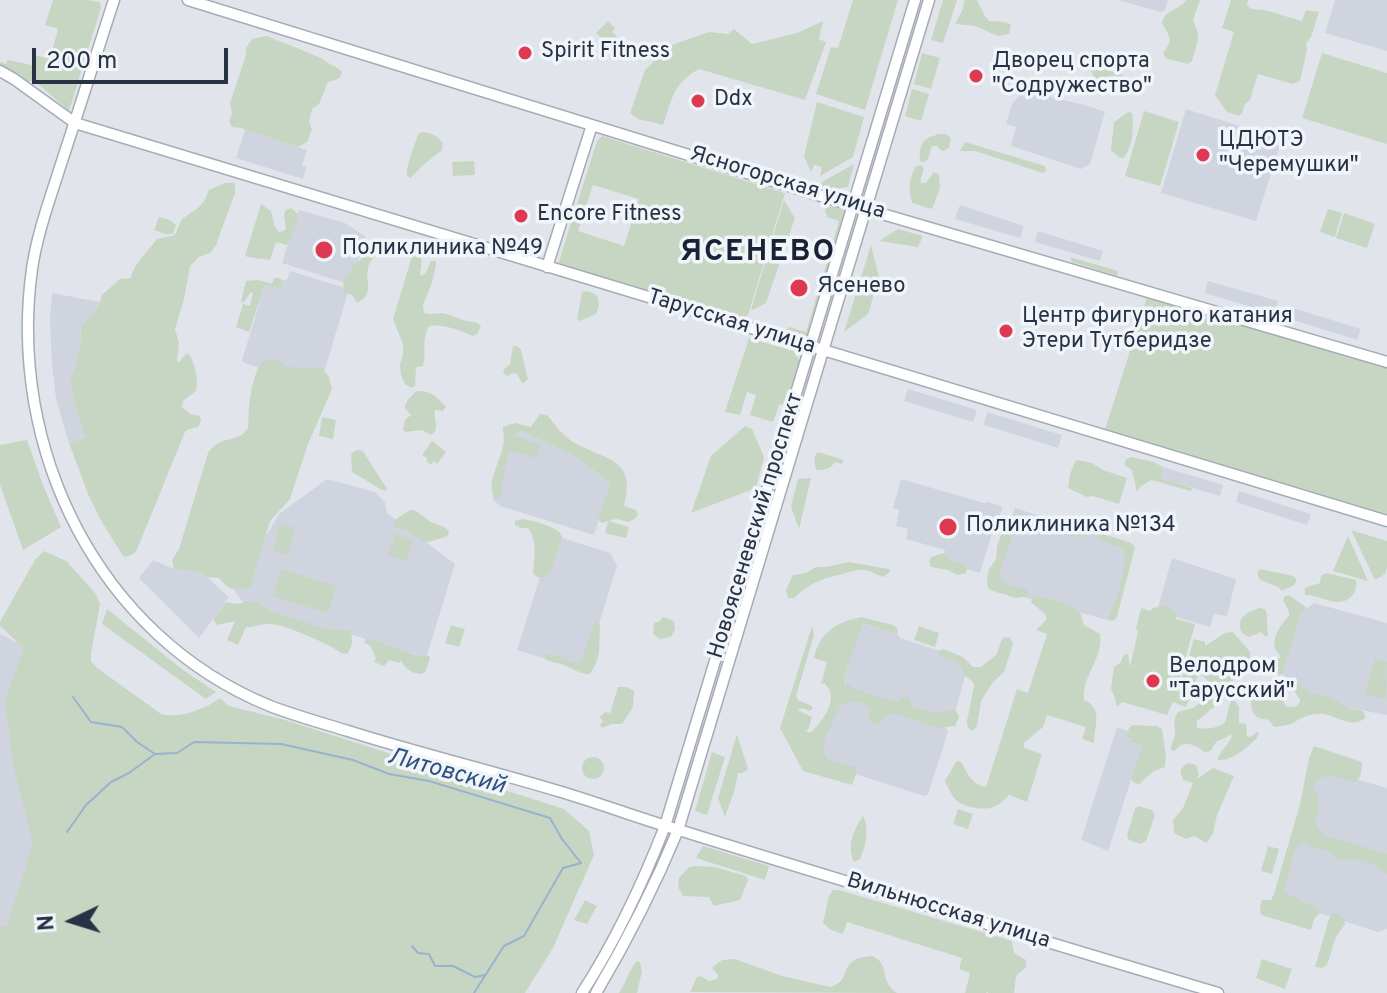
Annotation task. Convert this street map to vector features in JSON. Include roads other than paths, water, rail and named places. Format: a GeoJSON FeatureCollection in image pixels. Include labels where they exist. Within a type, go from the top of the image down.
{"type":"FeatureCollection","features":[{"type":"Feature","properties":{"kind":"main road","name":"Вильнюсская улица"},"geometry":{"type":"LineString","coordinates":[[114,0],[44,217],[33,265],[28,313],[30,381],[39,433],[75,526],[114,589],[152,630],[176,651],[269,706],[402,748],[559,791],[678,830],[1218,993]]}},
{"type":"Feature","properties":{"kind":"main road","name":"Ясногорская улица"},"geometry":{"type":"LineString","coordinates":[[188,0],[865,209],[1387,362]]}},
{"type":"Feature","properties":{"kind":"main road","name":"Новоясеневский проспект"},"geometry":{"type":"LineString","coordinates":[[596,993],[650,896],[678,830],[915,0]]}},
{"type":"Feature","properties":{"kind":"main road","name":"Новоясеневский проспект"},"geometry":{"type":"LineString","coordinates":[[582,993],[639,891],[665,826],[817,349],[865,209],[929,0]]}},
{"type":"Feature","properties":{"kind":"main road","name":"Тарусская улица"},"geometry":{"type":"LineString","coordinates":[[0,71],[75,123],[1387,521]]}},
{"type":"Feature","properties":{"kind":"main road"},"geometry":{"type":"LineString","coordinates":[[547,267],[592,125]]}},
{"type":"Feature","properties":{"kind":"waterway","name":"Литовский"},"geometry":{"type":"LineString","coordinates":[[73,697],[91,722],[122,727],[155,754],[177,753],[194,742],[281,744],[353,760],[389,774],[429,781],[550,818],[581,863]]}},
{"type":"Feature","properties":{"kind":"waterway"},"geometry":{"type":"LineString","coordinates":[[67,832],[86,805],[111,782],[155,754]]}},
{"type":"Feature","properties":{"kind":"waterway"},"geometry":{"type":"LineString","coordinates":[[474,993],[504,946],[524,936],[563,868],[581,863]]}},
{"type":"Feature","properties":{"kind":"waterway"},"geometry":{"type":"LineString","coordinates":[[412,946],[418,953],[429,954],[435,966],[453,966],[475,977],[485,975]]}},
{"type":"Feature","properties":{"kind":"place","name":"Spirit Fitness"},"geometry":{"type":"Point","coordinates":[525,53]}},
{"type":"Feature","properties":{"kind":"place","name":"Дворец спорта \"Содружество\""},"geometry":{"type":"Point","coordinates":[976,76]}},
{"type":"Feature","properties":{"kind":"place","name":"Ddx"},"geometry":{"type":"Point","coordinates":[698,101]}},
{"type":"Feature","properties":{"kind":"place","name":"ЦДЮТЭ \"Черемушки\""},"geometry":{"type":"Point","coordinates":[1203,155]}},
{"type":"Feature","properties":{"kind":"place","name":"Encore Fitness"},"geometry":{"type":"Point","coordinates":[521,216]}},
{"type":"Feature","properties":{"kind":"place","name":"Поликлиника №49"},"geometry":{"type":"Point","coordinates":[324,250]}},
{"type":"Feature","properties":{"kind":"place","name":"Ясенево"},"geometry":{"type":"Point","coordinates":[799,288]}},
{"type":"Feature","properties":{"kind":"place","name":"Центр фигурного катания Этери Тутберидзе"},"geometry":{"type":"Point","coordinates":[1006,331]}},
{"type":"Feature","properties":{"kind":"place","name":"Поликлиника №134"},"geometry":{"type":"Point","coordinates":[948,527]}},
{"type":"Feature","properties":{"kind":"place","name":"Велодром \"Тарусский\""},"geometry":{"type":"Point","coordinates":[1153,681]}},
{"type":"Feature","properties":{"kind":"district","name":"ЯСЕНЕВО"},"geometry":{"type":"Point","coordinates":[758,254]}}]}
